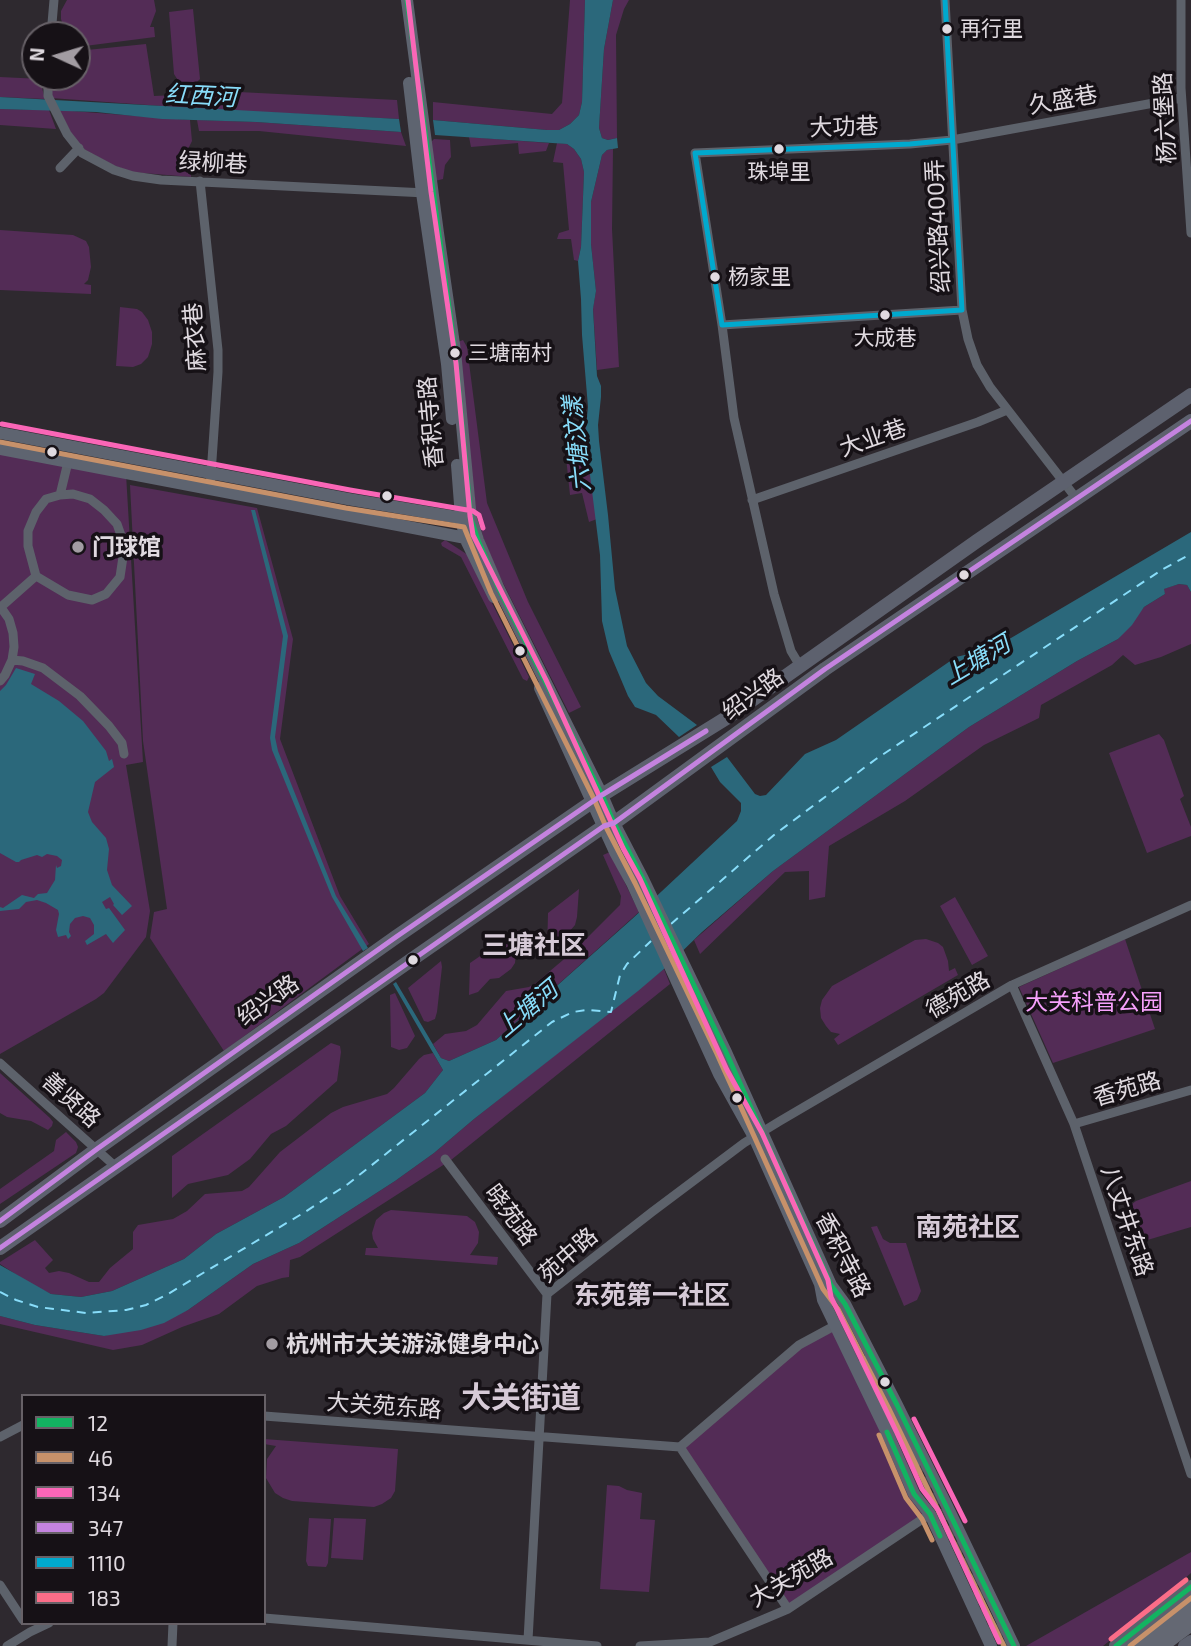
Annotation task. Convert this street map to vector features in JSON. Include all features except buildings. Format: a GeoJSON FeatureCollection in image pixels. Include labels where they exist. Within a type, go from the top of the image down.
{"type":"FeatureCollection","features":[{"type":"Feature","properties":{"kind":"highway"},"geometry":{"type":"LineString","coordinates":[[1139,1646],[1191,1606]]}},
{"type":"Feature","properties":{"kind":"highway"},"geometry":{"type":"LineString","coordinates":[[1160,1646],[1191,1623]]}},
{"type":"Feature","properties":{"kind":"main road","name":"香积寺路"},"geometry":{"type":"LineString","coordinates":[[398,0],[427,193],[455,351],[466,518],[471,539],[499,589],[609,825],[701,1001],[825,1285],[845,1304],[947,1504],[1014,1646]]}},
{"type":"Feature","properties":{"kind":"main road","name":"香积寺路"},"geometry":{"type":"LineString","coordinates":[[407,0],[427,193]]}},
{"type":"Feature","properties":{"kind":"main road","name":"绍兴路"},"geometry":{"type":"LineString","coordinates":[[0,1221],[396,937],[597,798],[728,717],[1191,394]]}},
{"type":"Feature","properties":{"kind":"main road","name":"绍兴路"},"geometry":{"type":"LineString","coordinates":[[0,1248],[609,825],[825,670],[1191,421]]}},
{"type":"Feature","properties":{"kind":"main road"},"geometry":{"type":"LineString","coordinates":[[0,433],[348,499],[466,518]]}},
{"type":"Feature","properties":{"kind":"main road"},"geometry":{"type":"LineString","coordinates":[[0,449],[471,539]]}},
{"type":"Feature","properties":{"kind":"main road","name":"香积寺路"},"geometry":{"type":"LineString","coordinates":[[638,881],[719,1074],[758,1135]]}},
{"type":"Feature","properties":{"kind":"main road","name":"香积寺路"},"geometry":{"type":"LineString","coordinates":[[825,1285],[823,1300],[914,1494],[930,1514],[991,1646]]}},
{"type":"Feature","properties":{"kind":"main road"},"geometry":{"type":"LineString","coordinates":[[825,1285],[829,1298],[912,1463]]}},
{"type":"Feature","properties":{"kind":"main road","name":"大关苑路"},"geometry":{"type":"LineString","coordinates":[[930,1514],[947,1504]]}},
{"type":"Feature","properties":{"kind":"main road"},"geometry":{"type":"LineString","coordinates":[[1116,1646],[1191,1587]]}},
{"type":"Feature","properties":{"kind":"main road"},"geometry":{"type":"LineString","coordinates":[[1185,1646],[1191,1642]]}},
{"type":"Feature","properties":{"kind":"street"},"geometry":{"type":"LineString","coordinates":[[52,21],[54,0]]}},
{"type":"Feature","properties":{"kind":"street","name":"绍兴路400弄"},"geometry":{"type":"LineString","coordinates":[[945,0],[962,310],[968,339],[977,365],[1007,410],[1076,498]]}},
{"type":"Feature","properties":{"kind":"street","name":"杨六堡路"},"geometry":{"type":"LineString","coordinates":[[1181,0],[1181,93],[1191,233]]}},
{"type":"Feature","properties":{"kind":"street","name":"久盛巷"},"geometry":{"type":"LineString","coordinates":[[952,140],[1181,93],[1191,87]]}},
{"type":"Feature","properties":{"kind":"street","name":"绿柳巷"},"geometry":{"type":"LineString","coordinates":[[48,91],[67,134],[82,153],[99,163],[133,176],[162,180],[427,193]]}},
{"type":"Feature","properties":{"kind":"street","name":"大功巷"},"geometry":{"type":"LineString","coordinates":[[722,325],[695,153],[952,140]]}},
{"type":"Feature","properties":{"kind":"street"},"geometry":{"type":"LineString","coordinates":[[60,169],[79,148]]}},
{"type":"Feature","properties":{"kind":"street","name":"麻衣巷"},"geometry":{"type":"LineString","coordinates":[[200,181],[218,351],[210,489]]}},
{"type":"Feature","properties":{"kind":"street"},"geometry":{"type":"LineString","coordinates":[[800,666],[790,651],[780,617],[752,500],[734,418],[722,325],[962,310]]}},
{"type":"Feature","properties":{"kind":"street","name":"大业巷"},"geometry":{"type":"LineString","coordinates":[[752,500],[1007,410]]}},
{"type":"Feature","properties":{"kind":"street"},"geometry":{"type":"LineString","coordinates":[[60,495],[68,462]]}},
{"type":"Feature","properties":{"kind":"street"},"geometry":{"type":"LineString","coordinates":[[73,494],[90,499],[117,524],[122,538],[120,577],[106,594],[92,600],[68,595],[36,576],[28,547],[28,531],[36,512],[46,499],[73,494]]}},
{"type":"Feature","properties":{"kind":"street"},"geometry":{"type":"LineString","coordinates":[[0,681],[12,660],[14,647],[9,619],[1,607],[36,576]]}},
{"type":"Feature","properties":{"kind":"street"},"geometry":{"type":"LineString","coordinates":[[12,660],[43,668],[80,696],[110,726],[122,743],[124,754]]}},
{"type":"Feature","properties":{"kind":"street","name":"德苑路"},"geometry":{"type":"LineString","coordinates":[[758,1135],[1013,985],[1191,905]]}},
{"type":"Feature","properties":{"kind":"street","name":"八丈井东路"},"geometry":{"type":"LineString","coordinates":[[1013,985],[1074,1124],[1191,1474]]}},
{"type":"Feature","properties":{"kind":"street","name":"善贤路"},"geometry":{"type":"LineString","coordinates":[[0,1063],[116,1167]]}},
{"type":"Feature","properties":{"kind":"street","name":"香苑路"},"geometry":{"type":"LineString","coordinates":[[1074,1124],[1191,1090]]}},
{"type":"Feature","properties":{"kind":"street","name":"苑中路"},"geometry":{"type":"LineString","coordinates":[[528,1640],[547,1294],[652,1212],[758,1135]]}},
{"type":"Feature","properties":{"kind":"street","name":"晓苑路"},"geometry":{"type":"LineString","coordinates":[[445,1159],[547,1294]]}},
{"type":"Feature","properties":{"kind":"street"},"geometry":{"type":"LineString","coordinates":[[788,1609],[680,1447],[799,1345],[835,1325]]}},
{"type":"Feature","properties":{"kind":"street","name":"大关苑东路"},"geometry":{"type":"LineString","coordinates":[[266,1416],[680,1447]]}},
{"type":"Feature","properties":{"kind":"street"},"geometry":{"type":"LineString","coordinates":[[0,1437],[21,1426]]}},
{"type":"Feature","properties":{"kind":"street","name":"大关苑路"},"geometry":{"type":"LineString","coordinates":[[640,1646],[710,1644],[788,1609],[930,1514]]}},
{"type":"Feature","properties":{"kind":"street"},"geometry":{"type":"LineString","coordinates":[[0,1585],[21,1617]]}},
{"type":"Feature","properties":{"kind":"street"},"geometry":{"type":"LineString","coordinates":[[266,1618],[484,1641],[528,1640],[597,1646]]}},
{"type":"Feature","properties":{"kind":"street"},"geometry":{"type":"LineString","coordinates":[[7,1646],[26,1625]]}},
{"type":"Feature","properties":{"kind":"street"},"geometry":{"type":"LineString","coordinates":[[172,1646],[173,1625]]}},
{"type":"Feature","properties":{"kind":"green space"},"geometry":{"type":"Polygon","coordinates":[[[67,0],[154,0],[156,11],[150,27],[154,27],[155,37],[91,45],[91,21],[62,21],[61,11],[67,0]]]}},
{"type":"Feature","properties":{"kind":"green space"},"geometry":{"type":"Polygon","coordinates":[[[570,0],[585,0],[582,102],[579,115],[570,124],[559,130],[547,130],[433,120],[433,102],[552,114],[562,103],[570,0]]]}},
{"type":"Feature","properties":{"kind":"green space"},"geometry":{"type":"Polygon","coordinates":[[[613,0],[629,0],[616,35],[617,138],[608,140],[602,138],[599,128],[604,49],[613,0]]]}},
{"type":"Feature","properties":{"kind":"green space"},"geometry":{"type":"Polygon","coordinates":[[[193,9],[200,79],[196,83],[183,85],[174,74],[169,12],[193,9]]]}},
{"type":"Feature","properties":{"kind":"green space"},"geometry":{"type":"Polygon","coordinates":[[[146,44],[154,96],[175,95],[186,100],[189,108],[51,98],[51,91],[91,91],[91,50],[146,44]]]}},
{"type":"Feature","properties":{"kind":"green space"},"geometry":{"type":"Polygon","coordinates":[[[0,77],[21,78],[21,91],[43,91],[45,99],[0,97],[0,77]]]}},
{"type":"Feature","properties":{"kind":"green space"},"geometry":{"type":"Polygon","coordinates":[[[203,86],[219,91],[397,100],[399,119],[196,109],[196,101],[203,86]]]}},
{"type":"Feature","properties":{"kind":"green space"},"geometry":{"type":"Polygon","coordinates":[[[0,109],[49,110],[56,129],[0,125],[0,109]]]}},
{"type":"Feature","properties":{"kind":"green space"},"geometry":{"type":"Polygon","coordinates":[[[59,110],[190,120],[191,177],[131,172],[113,165],[85,150],[71,133],[59,110]]]}},
{"type":"Feature","properties":{"kind":"green space"},"geometry":{"type":"Polygon","coordinates":[[[197,120],[401,132],[406,146],[259,131],[199,131],[197,120]]]}},
{"type":"Feature","properties":{"kind":"green space"},"geometry":{"type":"Polygon","coordinates":[[[469,137],[549,143],[546,151],[519,154],[518,143],[471,147],[469,137]]]}},
{"type":"Feature","properties":{"kind":"green space"},"geometry":{"type":"Polygon","coordinates":[[[434,139],[450,140],[451,157],[445,165],[443,179],[435,181],[431,142],[434,139]]]}},
{"type":"Feature","properties":{"kind":"green space"},"geometry":{"type":"Polygon","coordinates":[[[557,143],[567,144],[574,149],[581,159],[584,172],[578,261],[574,260],[571,239],[557,239],[559,233],[569,230],[563,163],[553,162],[557,143]]]}},
{"type":"Feature","properties":{"kind":"green space"},"geometry":{"type":"Polygon","coordinates":[[[613,149],[612,229],[619,367],[597,370],[591,202],[602,155],[613,149]]]}},
{"type":"Feature","properties":{"kind":"green space"},"geometry":{"type":"Polygon","coordinates":[[[0,230],[73,235],[86,241],[91,267],[88,280],[84,284],[91,285],[91,294],[0,290],[0,230]]]}},
{"type":"Feature","properties":{"kind":"green space"},"geometry":{"type":"Polygon","coordinates":[[[120,307],[142,312],[152,332],[148,357],[133,367],[116,366],[120,307]]]}},
{"type":"Feature","properties":{"kind":"green space"},"geometry":{"type":"Polygon","coordinates":[[[463,340],[467,347],[487,503],[528,602],[581,707],[569,713],[497,571],[476,512],[458,342],[463,340]]]}},
{"type":"Feature","properties":{"kind":"green space"},"geometry":{"type":"Polygon","coordinates":[[[570,426],[586,427],[597,519],[589,522],[582,493],[570,495],[563,429],[570,426]]]}},
{"type":"Feature","properties":{"kind":"green space"},"geometry":{"type":"Polygon","coordinates":[[[0,449],[126,474],[143,762],[126,765],[150,911],[146,937],[104,993],[0,1054],[0,449]]]}},
{"type":"Feature","properties":{"kind":"green space"},"geometry":{"type":"Polygon","coordinates":[[[130,485],[257,508],[293,639],[280,739],[340,896],[369,944],[224,1051],[150,938],[154,912],[167,909],[143,741],[130,485]]]}},
{"type":"Feature","properties":{"kind":"green space"},"geometry":{"type":"Polygon","coordinates":[[[445,540],[468,555],[529,677],[527,681],[523,679],[461,557],[442,546],[441,543],[445,540]]]}},
{"type":"Feature","properties":{"kind":"green space"},"geometry":{"type":"Polygon","coordinates":[[[1179,584],[1187,585],[1191,592],[1191,644],[1135,665],[1123,655],[1112,665],[1041,705],[1039,718],[984,745],[905,801],[829,846],[825,897],[809,900],[809,871],[785,872],[700,954],[694,940],[773,871],[969,727],[1118,639],[1144,607],[1165,594],[1163,589],[1179,584]]]}},
{"type":"Feature","properties":{"kind":"green space"},"geometry":{"type":"Polygon","coordinates":[[[1159,734],[1164,740],[1184,796],[1180,799],[1191,827],[1191,836],[1147,853],[1109,753],[1159,734]]]}},
{"type":"Feature","properties":{"kind":"green space"},"geometry":{"type":"Polygon","coordinates":[[[610,852],[639,912],[496,1040],[449,1061],[441,1058],[433,1044],[445,1034],[466,1031],[477,1025],[506,991],[529,987],[537,982],[576,949],[620,905],[621,896],[603,855],[610,852]]]}},
{"type":"Feature","properties":{"kind":"green space"},"geometry":{"type":"Polygon","coordinates":[[[579,889],[575,925],[557,946],[547,953],[548,913],[579,889]]]}},
{"type":"Feature","properties":{"kind":"green space"},"geometry":{"type":"Polygon","coordinates":[[[955,897],[988,956],[972,965],[940,906],[955,897]]]}},
{"type":"Feature","properties":{"kind":"green space"},"geometry":{"type":"Polygon","coordinates":[[[518,930],[515,963],[511,969],[499,978],[490,979],[478,992],[469,995],[470,963],[518,930]]]}},
{"type":"Feature","properties":{"kind":"green space"},"geometry":{"type":"Polygon","coordinates":[[[926,939],[943,947],[949,971],[955,968],[958,975],[838,1045],[834,1039],[840,1034],[831,1032],[821,1018],[822,1000],[832,986],[915,940],[926,939]]]}},
{"type":"Feature","properties":{"kind":"green space","name":"大关科普公园"},"geometry":{"type":"Polygon","coordinates":[[[1125,939],[1155,1029],[1053,1063],[1019,987],[1125,939]]]}},
{"type":"Feature","properties":{"kind":"green space"},"geometry":{"type":"Polygon","coordinates":[[[441,961],[437,1012],[435,1019],[428,1022],[424,1021],[408,988],[441,961]]]}},
{"type":"Feature","properties":{"kind":"green space"},"geometry":{"type":"Polygon","coordinates":[[[664,969],[670,984],[451,1160],[300,1257],[290,1260],[289,1277],[257,1286],[219,1314],[142,1345],[113,1350],[0,1324],[0,1316],[35,1325],[104,1336],[188,1310],[253,1264],[299,1243],[395,1181],[434,1153],[664,969]]]}},
{"type":"Feature","properties":{"kind":"green space"},"geometry":{"type":"Polygon","coordinates":[[[395,993],[415,1036],[407,1048],[399,1050],[391,1047],[390,995],[395,993]]]}},
{"type":"Feature","properties":{"kind":"green space"},"geometry":{"type":"Polygon","coordinates":[[[331,1043],[340,1046],[341,1052],[337,1081],[286,1126],[271,1134],[250,1159],[228,1175],[188,1184],[172,1198],[172,1156],[331,1043]]]}},
{"type":"Feature","properties":{"kind":"green space"},"geometry":{"type":"Polygon","coordinates":[[[433,1053],[443,1070],[425,1093],[284,1197],[216,1234],[184,1259],[112,1291],[81,1297],[51,1294],[0,1264],[35,1240],[53,1260],[45,1268],[49,1273],[59,1271],[89,1282],[99,1282],[110,1268],[133,1249],[133,1232],[138,1225],[173,1219],[187,1211],[205,1194],[242,1191],[249,1187],[280,1152],[331,1113],[387,1094],[419,1059],[433,1053]]]}},
{"type":"Feature","properties":{"kind":"green space"},"geometry":{"type":"Polygon","coordinates":[[[0,1073],[50,1118],[53,1122],[48,1130],[31,1121],[7,1117],[0,1113],[0,1073]]]}},
{"type":"Feature","properties":{"kind":"green space"},"geometry":{"type":"Polygon","coordinates":[[[66,1132],[76,1142],[76,1153],[0,1204],[0,1189],[54,1151],[56,1140],[66,1132]]]}},
{"type":"Feature","properties":{"kind":"green space"},"geometry":{"type":"Polygon","coordinates":[[[1191,1181],[1191,1227],[1124,1247],[1122,1240],[1134,1236],[1129,1232],[1127,1217],[1132,1204],[1191,1181]]]}},
{"type":"Feature","properties":{"kind":"green space"},"geometry":{"type":"Polygon","coordinates":[[[391,1210],[467,1216],[475,1222],[479,1232],[478,1243],[470,1255],[498,1257],[497,1265],[365,1255],[366,1248],[378,1248],[372,1233],[376,1220],[391,1210]]]}},
{"type":"Feature","properties":{"kind":"green space"},"geometry":{"type":"Polygon","coordinates":[[[877,1226],[883,1239],[890,1243],[906,1243],[921,1291],[917,1300],[904,1306],[871,1227],[877,1226]]]}},
{"type":"Feature","properties":{"kind":"green space"},"geometry":{"type":"Polygon","coordinates":[[[842,1315],[930,1514],[788,1609],[680,1447],[799,1345],[842,1315]]]}},
{"type":"Feature","properties":{"kind":"green space"},"geometry":{"type":"Polygon","coordinates":[[[266,1439],[398,1449],[395,1491],[391,1498],[374,1507],[283,1498],[275,1493],[266,1478],[267,1459],[276,1446],[266,1444],[266,1439]]]}},
{"type":"Feature","properties":{"kind":"green space"},"geometry":{"type":"Polygon","coordinates":[[[607,1485],[642,1493],[640,1519],[655,1520],[649,1592],[600,1589],[607,1485]]]}},
{"type":"Feature","properties":{"kind":"green space"},"geometry":{"type":"Polygon","coordinates":[[[309,1518],[331,1519],[326,1567],[308,1566],[306,1561],[309,1518]]]}},
{"type":"Feature","properties":{"kind":"green space"},"geometry":{"type":"Polygon","coordinates":[[[334,1518],[366,1519],[363,1560],[331,1558],[334,1518]]]}},
{"type":"Feature","properties":{"kind":"green space"},"geometry":{"type":"Polygon","coordinates":[[[1191,1552],[1191,1573],[1103,1646],[1026,1646],[1191,1552]]]}},
{"type":"Feature","properties":{"kind":"water"},"geometry":{"type":"Polygon","coordinates":[[[585,0],[613,0],[604,49],[599,128],[602,138],[617,138],[618,148],[607,150],[602,155],[591,202],[591,244],[596,291],[593,309],[597,376],[601,386],[599,441],[615,589],[627,646],[646,683],[658,696],[697,725],[679,737],[656,715],[635,707],[609,651],[602,621],[600,555],[585,435],[588,407],[578,261],[584,172],[581,159],[567,144],[435,135],[433,120],[547,130],[559,130],[570,124],[579,115],[582,102],[585,0]]]}},
{"type":"Feature","properties":{"kind":"water"},"geometry":{"type":"Polygon","coordinates":[[[0,97],[399,119],[401,132],[256,122],[162,119],[96,112],[0,109],[0,97]]]}},
{"type":"Feature","properties":{"kind":"water"},"geometry":{"type":"Polygon","coordinates":[[[251,510],[255,510],[288,636],[275,737],[278,751],[336,896],[368,948],[363,951],[332,897],[272,750],[270,738],[283,636],[251,510]]]}},
{"type":"Feature","properties":{"kind":"water","name":"上塘河"},"geometry":{"type":"Polygon","coordinates":[[[1191,532],[1191,592],[1187,585],[1179,584],[1164,589],[1165,594],[1144,607],[1118,639],[969,727],[773,871],[638,991],[395,1181],[299,1243],[253,1264],[188,1310],[164,1323],[104,1336],[35,1325],[0,1316],[0,1265],[51,1294],[81,1297],[112,1291],[184,1259],[216,1234],[284,1197],[425,1093],[443,1070],[393,984],[396,982],[441,1058],[449,1061],[496,1040],[737,821],[741,803],[720,782],[711,767],[727,757],[755,794],[766,795],[805,754],[836,740],[956,657],[994,648],[1191,532]]]}},
{"type":"Feature","properties":{"kind":"water"},"geometry":{"type":"Polygon","coordinates":[[[16,668],[35,674],[31,684],[59,701],[83,721],[106,751],[109,761],[112,759],[114,767],[95,782],[88,812],[92,822],[106,838],[109,849],[107,870],[112,885],[132,906],[122,915],[110,897],[102,902],[125,930],[113,943],[106,934],[87,945],[85,941],[94,934],[94,925],[90,918],[83,916],[75,918],[70,924],[71,936],[68,939],[66,935],[58,937],[58,910],[37,900],[26,902],[19,909],[0,911],[0,907],[3,908],[22,895],[34,898],[38,894],[47,893],[55,880],[56,865],[57,868],[61,866],[62,860],[47,854],[16,862],[0,853],[0,691],[16,668]]]}},
{"type":"Feature","properties":{"kind":"ferry route"},"geometry":{"type":"LineString","coordinates":[[671,924],[774,835],[876,759],[1163,569],[1191,554]]}},
{"type":"Feature","properties":{"kind":"ferry route"},"geometry":{"type":"LineString","coordinates":[[0,1292],[38,1307],[86,1313],[126,1310],[146,1305],[168,1294],[348,1184],[552,1022],[573,1012],[611,1012],[620,975],[627,964],[651,941]]}},
{"type":"Feature","properties":{"kind":"tunnel"},"geometry":{"type":"LineString","coordinates":[[915,1462],[985,1598]]}},
{"type":"Feature","properties":{"kind":"tunnel"},"geometry":{"type":"LineString","coordinates":[[974,1593],[995,1636]]}},
{"type":"Feature","properties":{"kind":"tunnel"},"geometry":{"type":"LineString","coordinates":[[997,1624],[1007,1646]]}},
{"type":"Feature","properties":{"kind":"transit line","name":"12"},"geometry":{"type":"LineString","coordinates":[[407,0],[455,351],[471,519],[478,540],[499,589],[725,1050],[831,1285],[845,1304],[897,1405],[1014,1646]]}},
{"type":"Feature","properties":{"kind":"transit line","name":"134"},"geometry":{"type":"LineString","coordinates":[[408,0],[431,192],[456,363],[473,535],[546,680],[727,1070],[762,1133],[828,1280],[831,1297],[922,1489],[938,1510],[999,1642]]}},
{"type":"Feature","properties":{"kind":"transit line","name":"1110"},"geometry":{"type":"LineString","coordinates":[[945,0],[962,310],[722,325],[695,153],[952,140]]}},
{"type":"Feature","properties":{"kind":"transit line","name":"347"},"geometry":{"type":"LineString","coordinates":[[0,1248],[604,826],[614,823],[825,669],[1191,421]]}},
{"type":"Feature","properties":{"kind":"transit line","name":"134"},"geometry":{"type":"LineString","coordinates":[[2,424],[473,511],[479,515],[483,528]]}},
{"type":"Feature","properties":{"kind":"transit line","name":"46"},"geometry":{"type":"LineString","coordinates":[[0,442],[346,508],[464,527],[491,593],[717,1054],[823,1289],[838,1309],[889,1409],[1004,1646]]}},
{"type":"Feature","properties":{"kind":"transit line","name":"347"},"geometry":{"type":"LineString","coordinates":[[0,1221],[396,937],[602,795],[706,731]]}},
{"type":"Feature","properties":{"kind":"transit line","name":"134"},"geometry":{"type":"LineString","coordinates":[[914,1419],[965,1521]]}},
{"type":"Feature","properties":{"kind":"transit line","name":"12"},"geometry":{"type":"LineString","coordinates":[[887,1432],[914,1494],[930,1514],[940,1536]]}},
{"type":"Feature","properties":{"kind":"transit line","name":"46"},"geometry":{"type":"LineString","coordinates":[[879,1435],[906,1498],[922,1519],[932,1540]]}},
{"type":"Feature","properties":{"kind":"transit line","name":"183"},"geometry":{"type":"LineString","coordinates":[[1111,1639],[1186,1580]]}},
{"type":"Feature","properties":{"kind":"transit line","name":"12"},"geometry":{"type":"LineString","coordinates":[[1116,1646],[1191,1587]]}},
{"type":"Feature","properties":{"kind":"transit line","name":"46"},"geometry":{"type":"LineString","coordinates":[[1130,1646],[1191,1598]]}},
{"type":"Feature","properties":{"kind":"place","name":"再行里"},"geometry":{"type":"Point","coordinates":[947,29]}},
{"type":"Feature","properties":{"kind":"place","name":"珠埠里"},"geometry":{"type":"Point","coordinates":[779,149]}},
{"type":"Feature","properties":{"kind":"place","name":"杨家里"},"geometry":{"type":"Point","coordinates":[715,277]}},
{"type":"Feature","properties":{"kind":"place","name":"大成巷"},"geometry":{"type":"Point","coordinates":[885,315]}},
{"type":"Feature","properties":{"kind":"place","name":"三塘南村"},"geometry":{"type":"Point","coordinates":[455,353]}},
{"type":"Feature","properties":{"kind":"place","name":"门球馆"},"geometry":{"type":"Point","coordinates":[78,547]}},
{"type":"Feature","properties":{"kind":"place","name":"杭州市大关游泳健身中心"},"geometry":{"type":"Point","coordinates":[272,1344]}},
{"type":"Feature","properties":{"kind":"district","name":"三塘社区"},"geometry":{"type":"Point","coordinates":[534,945]}},
{"type":"Feature","properties":{"kind":"district","name":"南苑社区"},"geometry":{"type":"Point","coordinates":[968,1227]}},
{"type":"Feature","properties":{"kind":"district","name":"东苑第一社区"},"geometry":{"type":"Point","coordinates":[652,1295]}},
{"type":"Feature","properties":{"kind":"district","name":"大关街道"},"geometry":{"type":"Point","coordinates":[521,1398]}},
{"type":"Feature","properties":{"kind":"water label","name":"红西河"},"geometry":{"type":"Point","coordinates":[201,96]}},
{"type":"Feature","properties":{"kind":"water label","name":"六塘汶漾"},"geometry":{"type":"Point","coordinates":[577,444]}}]}
